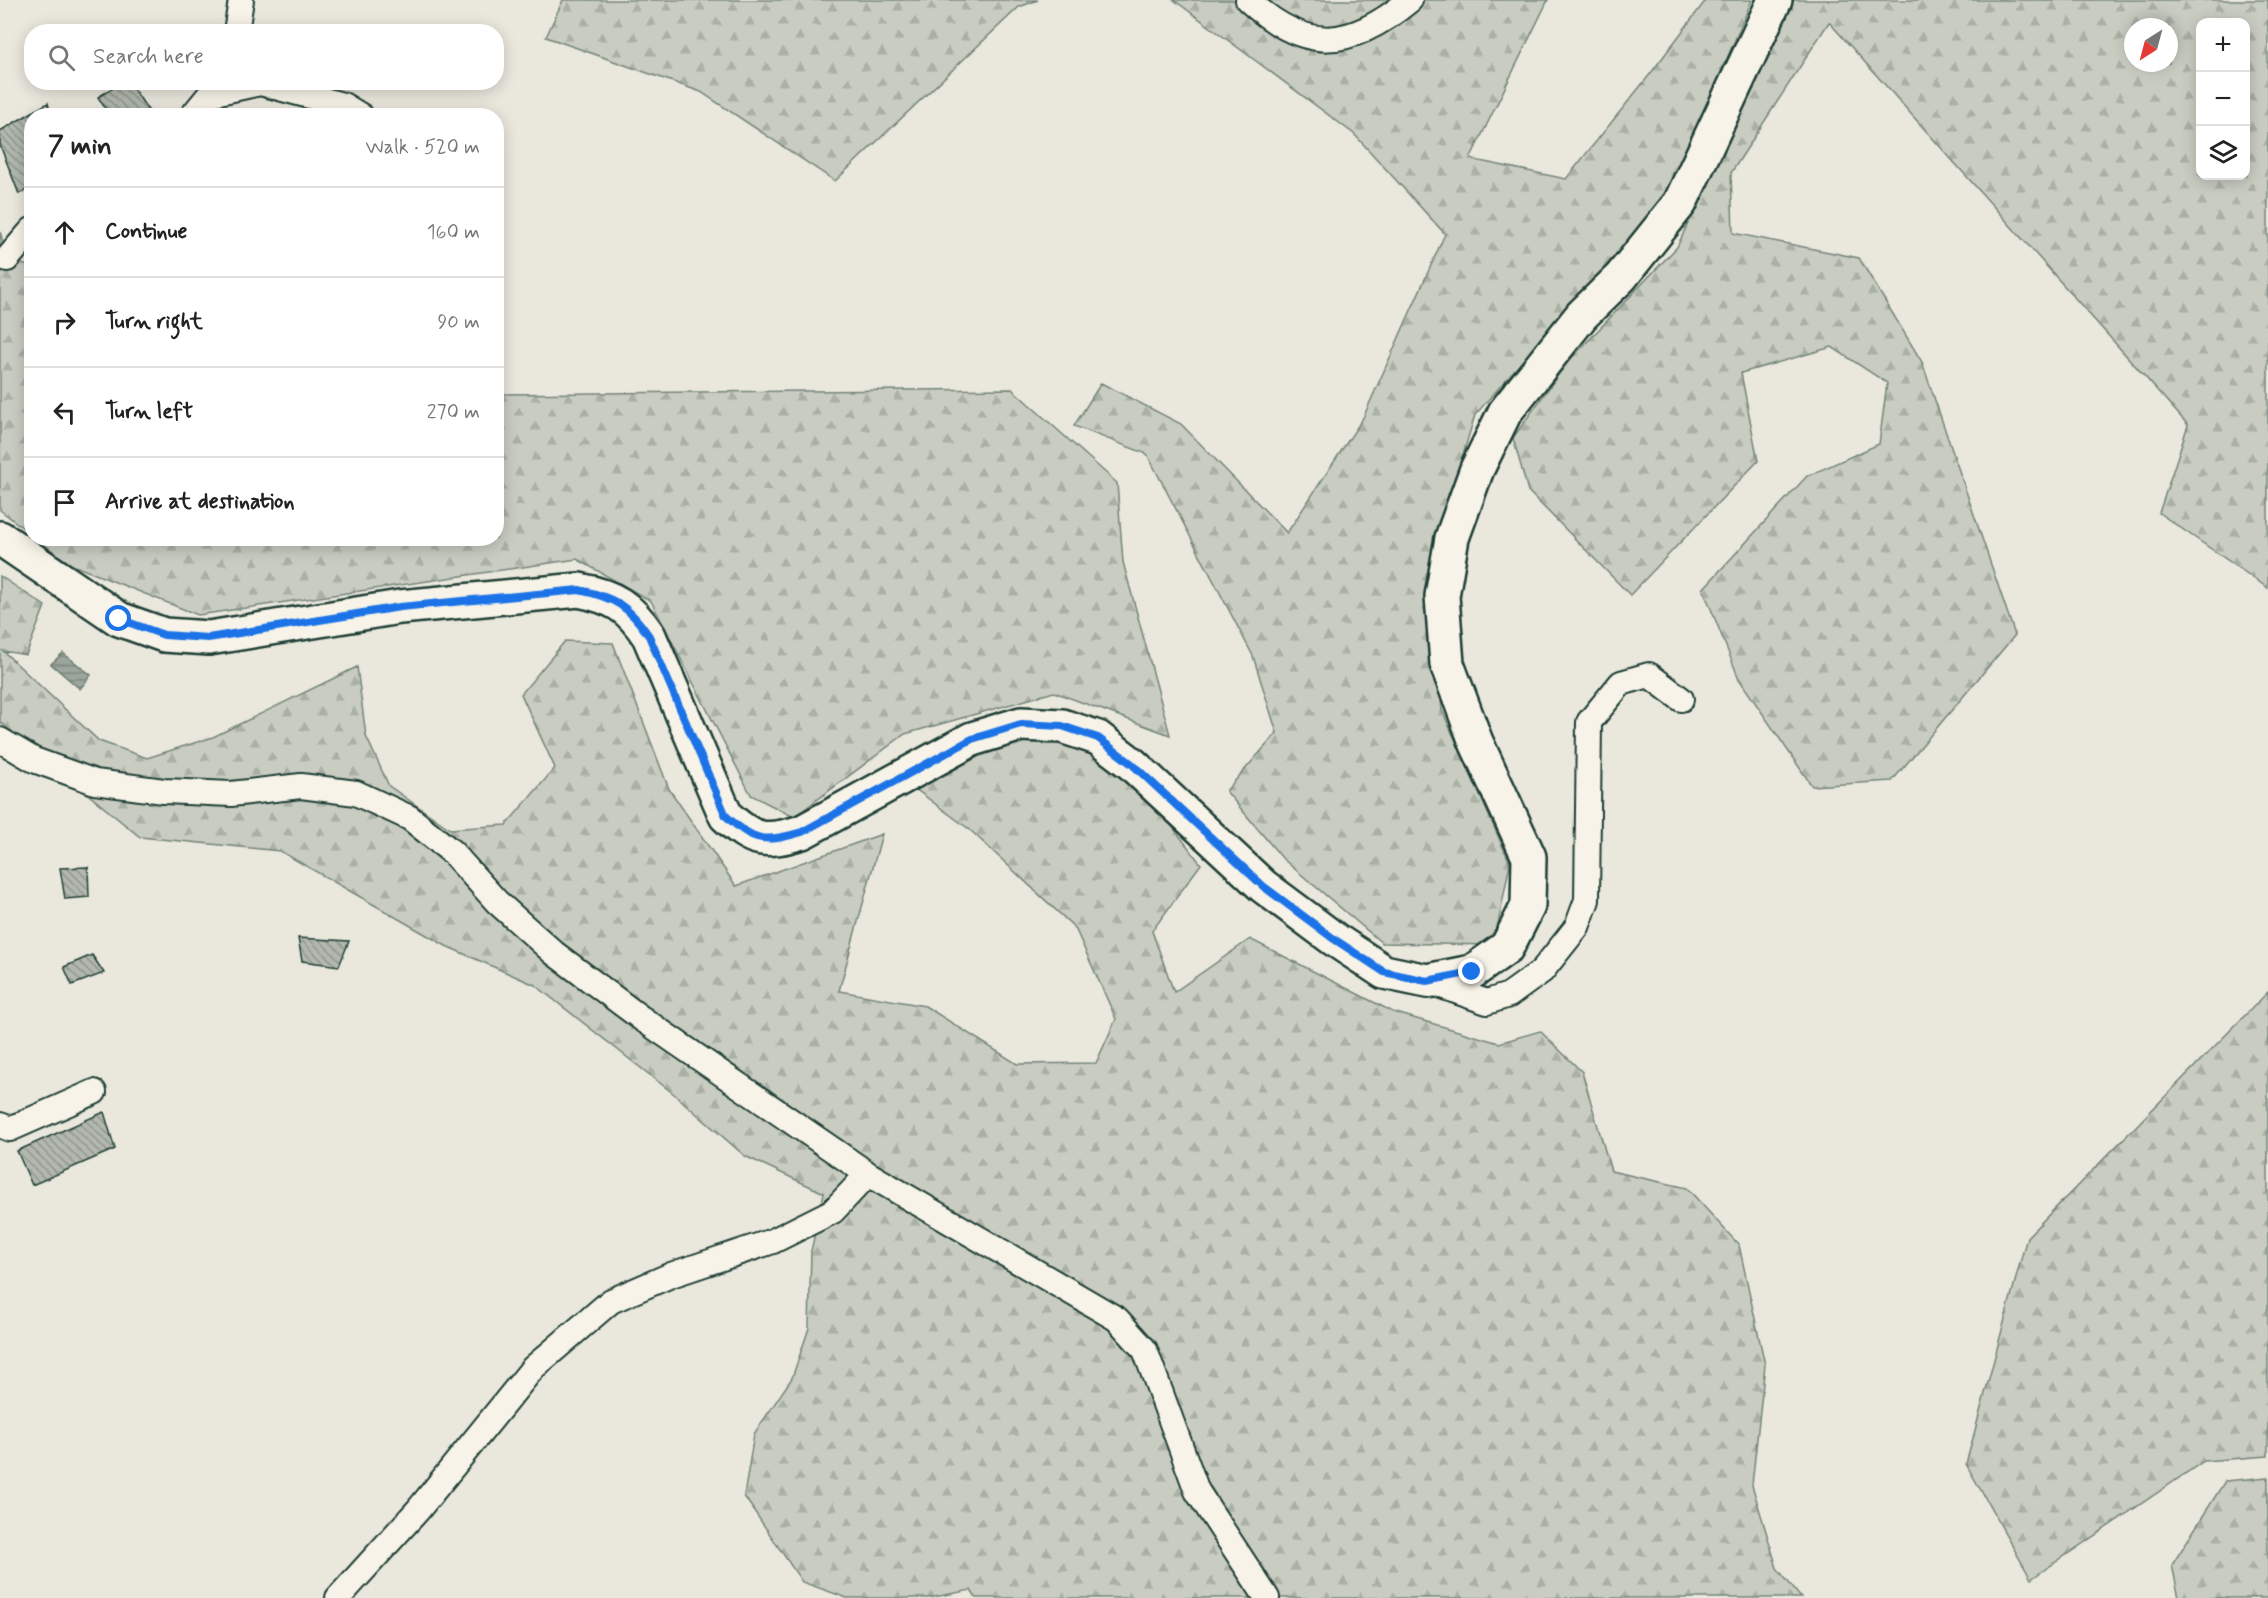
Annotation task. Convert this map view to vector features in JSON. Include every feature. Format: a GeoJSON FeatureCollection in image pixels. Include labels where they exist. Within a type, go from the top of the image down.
{"type":"FeatureCollection","features":[{"type":"Feature","properties":{"kind":"main road"},"geometry":{"type":"LineString","coordinates":[[0,538],[119,619],[164,635],[208,638],[400,607],[567,591],[579,590],[607,596],[634,613],[649,636],[726,816],[746,834],[776,840],[802,832],[972,739],[1021,724],[1062,726],[1098,738],[1132,764],[1263,886],[1334,939],[1384,972],[1427,981],[1472,972],[1507,947],[1527,906],[1529,857],[1476,742],[1447,664],[1442,596],[1452,538],[1477,468],[1504,412],[1582,315],[1621,277],[1680,203],[1775,0]]}},
{"type":"Feature","properties":{"kind":"street"},"geometry":{"type":"LineString","coordinates":[[237,24],[241,0]]}},
{"type":"Feature","properties":{"kind":"street"},"geometry":{"type":"LineString","coordinates":[[1248,0],[1268,18],[1305,37],[1343,39],[1387,19],[1410,0]]}},
{"type":"Feature","properties":{"kind":"street"},"geometry":{"type":"LineString","coordinates":[[198,108],[211,90]]}},
{"type":"Feature","properties":{"kind":"street"},"geometry":{"type":"LineString","coordinates":[[289,90],[348,108]]}},
{"type":"Feature","properties":{"kind":"street"},"geometry":{"type":"LineString","coordinates":[[8,259],[24,240]]}},
{"type":"Feature","properties":{"kind":"street"},"geometry":{"type":"LineString","coordinates":[[1427,981],[1487,1002],[1509,996],[1542,971],[1577,927],[1587,900],[1589,722],[1621,683],[1649,675],[1681,699]]}},
{"type":"Feature","properties":{"kind":"street"},"geometry":{"type":"LineString","coordinates":[[0,740],[34,760],[95,782],[164,791],[231,794],[301,786],[356,793],[410,818],[452,852],[497,902],[554,953],[641,1018],[868,1174],[1117,1319],[1145,1350],[1197,1491],[1266,1598]]}},
{"type":"Feature","properties":{"kind":"street"},"geometry":{"type":"LineString","coordinates":[[0,1125],[10,1129],[94,1092]]}},
{"type":"Feature","properties":{"kind":"street"},"geometry":{"type":"LineString","coordinates":[[338,1598],[418,1510],[533,1368],[611,1302],[671,1275],[773,1241],[833,1211],[868,1174]]}},
{"type":"Feature","properties":{"kind":"green space"},"geometry":{"type":"Polygon","coordinates":[[[563,0],[1038,0],[1019,7],[835,181],[701,92],[546,37],[563,0]]]}},
{"type":"Feature","properties":{"kind":"green space"},"geometry":{"type":"Polygon","coordinates":[[[1174,0],[1548,0],[1470,159],[1566,179],[1706,0],[1752,0],[1669,194],[1475,415],[1429,565],[1442,710],[1510,863],[1494,945],[1382,943],[1283,859],[1226,791],[1277,733],[1253,656],[1147,454],[1074,426],[1101,383],[1181,424],[1287,533],[1363,418],[1445,234],[1354,134],[1174,0]]]}},
{"type":"Feature","properties":{"kind":"green space"},"geometry":{"type":"Polygon","coordinates":[[[1792,0],[2268,0],[2268,588],[2159,513],[2188,425],[1829,22],[1731,173],[1733,233],[1859,258],[1922,362],[2015,635],[1892,781],[1812,786],[1739,679],[1703,589],[1807,476],[1879,444],[1887,383],[1832,347],[1741,373],[1758,461],[1630,595],[1528,491],[1513,438],[1566,364],[1677,247],[1792,0]]]}},
{"type":"Feature","properties":{"kind":"green space"},"geometry":{"type":"Polygon","coordinates":[[[0,231],[7,259],[24,265],[24,529],[0,510],[0,231]]]}},
{"type":"Feature","properties":{"kind":"green space"},"geometry":{"type":"Polygon","coordinates":[[[1012,389],[1117,483],[1123,562],[1170,735],[1054,692],[905,734],[794,817],[751,795],[651,601],[577,559],[198,615],[70,564],[46,546],[504,546],[504,394],[1012,389]]]}},
{"type":"Feature","properties":{"kind":"green space"},"geometry":{"type":"Polygon","coordinates":[[[0,576],[45,606],[26,655],[3,651],[99,741],[147,758],[213,737],[357,667],[366,736],[389,786],[450,829],[506,825],[555,768],[521,694],[565,641],[613,643],[669,789],[736,886],[882,834],[839,991],[925,1006],[1017,1064],[1096,1063],[1116,1019],[1075,928],[969,829],[914,788],[998,742],[1073,729],[1162,813],[1201,864],[1152,931],[1174,992],[1250,939],[1393,1012],[1499,1043],[1540,1031],[1582,1072],[1611,1171],[1687,1188],[1739,1245],[1765,1365],[1752,1485],[1777,1568],[1801,1598],[976,1598],[971,1590],[929,1598],[847,1598],[802,1582],[744,1496],[754,1434],[792,1378],[809,1328],[811,1251],[824,1193],[745,1156],[674,1094],[535,985],[446,946],[280,851],[140,837],[0,722],[0,576]]]}},
{"type":"Feature","properties":{"kind":"green space"},"geometry":{"type":"Polygon","coordinates":[[[2268,992],[2268,1456],[2204,1461],[2031,1579],[1966,1464],[2027,1237],[2268,992]]]}},
{"type":"Feature","properties":{"kind":"green space"},"geometry":{"type":"Polygon","coordinates":[[[2268,1477],[2268,1598],[2179,1598],[2172,1565],[2225,1481],[2268,1477]]]}},
{"type":"Feature","properties":{"kind":"shaded area"},"geometry":{"type":"Polygon","coordinates":[[[63,653],[91,675],[80,689],[51,664],[63,653]]]}},
{"type":"Feature","properties":{"kind":"building"},"geometry":{"type":"Polygon","coordinates":[[[110,90],[134,90],[147,108],[105,108],[98,97],[110,90]]]}},
{"type":"Feature","properties":{"kind":"building"},"geometry":{"type":"Polygon","coordinates":[[[48,103],[49,108],[39,108],[48,103]]]}},
{"type":"Feature","properties":{"kind":"building"},"geometry":{"type":"Polygon","coordinates":[[[24,117],[24,191],[19,194],[0,145],[0,131],[24,117]]]}},
{"type":"Feature","properties":{"kind":"building"},"geometry":{"type":"Polygon","coordinates":[[[88,867],[89,897],[65,899],[60,868],[88,867]]]}},
{"type":"Feature","properties":{"kind":"building"},"geometry":{"type":"Polygon","coordinates":[[[298,938],[349,941],[339,966],[302,961],[298,938]]]}},
{"type":"Feature","properties":{"kind":"building"},"geometry":{"type":"Polygon","coordinates":[[[92,955],[104,973],[72,985],[64,967],[92,955]]]}},
{"type":"Feature","properties":{"kind":"building"},"geometry":{"type":"Polygon","coordinates":[[[104,1112],[115,1149],[32,1185],[17,1151],[104,1112]]]}},
{"type":"Feature","properties":{"kind":"route"},"geometry":{"type":"LineString","coordinates":[[119,619],[164,635],[208,638],[400,607],[579,590],[607,596],[634,613],[649,636],[726,816],[746,834],[776,840],[802,832],[972,739],[1021,724],[1062,726],[1098,738],[1132,764],[1263,886],[1334,939],[1384,972],[1427,981],[1472,972]]}}]}
